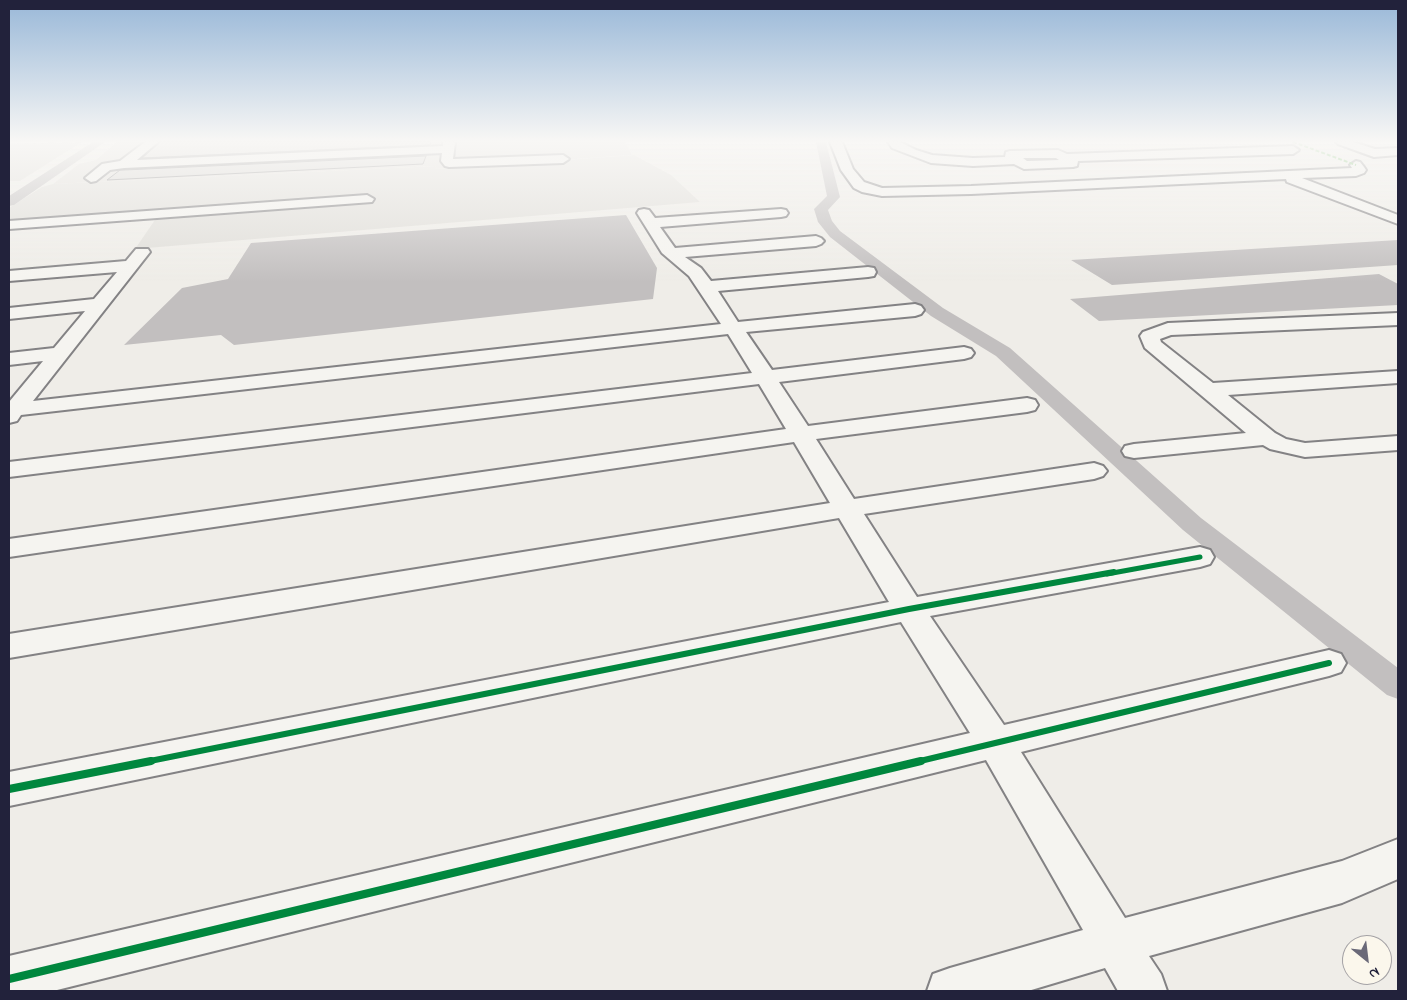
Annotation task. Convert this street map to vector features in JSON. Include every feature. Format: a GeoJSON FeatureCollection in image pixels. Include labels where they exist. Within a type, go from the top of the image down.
{"type":"FeatureCollection","features":[{"type":"Feature","properties":{"kind":"street"},"geometry":{"type":"LineString","coordinates":[[865,189],[882,192],[1016,189]]}},
{"type":"Feature","properties":{"kind":"street"},"geometry":{"type":"LineString","coordinates":[[1317,189],[1398,220]]}},
{"type":"Feature","properties":{"kind":"street"},"geometry":{"type":"LineString","coordinates":[[9,225],[367,199]]}},
{"type":"Feature","properties":{"kind":"street"},"geometry":{"type":"LineString","coordinates":[[781,213],[647,218],[670,254],[695,272],[765,376],[910,609],[996,742],[1144,991]]}},
{"type":"Feature","properties":{"kind":"street"},"geometry":{"type":"LineString","coordinates":[[74,235],[92,219]]}},
{"type":"Feature","properties":{"kind":"street"},"geometry":{"type":"LineString","coordinates":[[670,254],[816,240]]}},
{"type":"Feature","properties":{"kind":"street"},"geometry":{"type":"LineString","coordinates":[[9,276],[136,259],[11,412]]}},
{"type":"Feature","properties":{"kind":"street"},"geometry":{"type":"LineString","coordinates":[[706,287],[868,272]]}},
{"type":"Feature","properties":{"kind":"street"},"geometry":{"type":"LineString","coordinates":[[9,313],[98,304]]}},
{"type":"Feature","properties":{"kind":"street"},"geometry":{"type":"LineString","coordinates":[[11,412],[732,328],[915,310]]}},
{"type":"Feature","properties":{"kind":"street"},"geometry":{"type":"LineString","coordinates":[[1398,319],[1168,330],[1150,336],[1152,344],[1267,438],[1288,447],[1305,450],[1398,443]]}},
{"type":"Feature","properties":{"kind":"street"},"geometry":{"type":"LineString","coordinates":[[9,359],[61,353]]}},
{"type":"Feature","properties":{"kind":"street"},"geometry":{"type":"LineString","coordinates":[[9,470],[964,353]]}},
{"type":"Feature","properties":{"kind":"street"},"geometry":{"type":"LineString","coordinates":[[1209,390],[1398,377]]}},
{"type":"Feature","properties":{"kind":"street"},"geometry":{"type":"LineString","coordinates":[[9,548],[801,434],[1027,405]]}},
{"type":"Feature","properties":{"kind":"street"},"geometry":{"type":"LineString","coordinates":[[1134,451],[1267,438]]}},
{"type":"Feature","properties":{"kind":"street"},"geometry":{"type":"LineString","coordinates":[[9,646],[848,508],[1094,471]]}},
{"type":"Feature","properties":{"kind":"street"},"geometry":{"type":"LineString","coordinates":[[9,788],[910,609],[1200,558]]}},
{"type":"Feature","properties":{"kind":"street"},"geometry":{"type":"LineString","coordinates":[[9,979],[1329,663]]}},
{"type":"Feature","properties":{"kind":"street"},"geometry":{"type":"LineString","coordinates":[[950,991],[1115,943],[1342,882],[1398,858]]}},
{"type":"Feature","properties":{"kind":"shaded area"},"geometry":{"type":"Polygon","coordinates":[[[39,189],[686,189],[700,202],[135,249],[159,214],[9,222],[9,208],[39,189]]]}},
{"type":"Feature","properties":{"kind":"shaded area"},"geometry":{"type":"Polygon","coordinates":[[[626,215],[657,268],[653,299],[234,345],[221,335],[124,345],[182,288],[228,279],[251,243],[626,215]]]}},
{"type":"Feature","properties":{"kind":"shaded area"},"geometry":{"type":"Polygon","coordinates":[[[1398,240],[1398,265],[1112,285],[1071,260],[1398,240]]]}},
{"type":"Feature","properties":{"kind":"shaded area"},"geometry":{"type":"Polygon","coordinates":[[[1379,274],[1398,284],[1398,305],[1099,321],[1070,299],[1379,274]]]}},
{"type":"Feature","properties":{"kind":"waterway"},"geometry":{"type":"LineString","coordinates":[[9,202],[29,189]]}},
{"type":"Feature","properties":{"kind":"waterway"},"geometry":{"type":"LineString","coordinates":[[832,189],[834,197],[821,209],[825,222],[835,234],[937,312],[1003,352],[1192,524],[1398,686]]}},
{"type":"Feature","properties":{"kind":"cycle path"},"geometry":{"type":"LineString","coordinates":[[9,789],[909,609],[1200,557]]}},
{"type":"Feature","properties":{"kind":"cycle path"},"geometry":{"type":"LineString","coordinates":[[9,979],[1329,663]]}}]}
